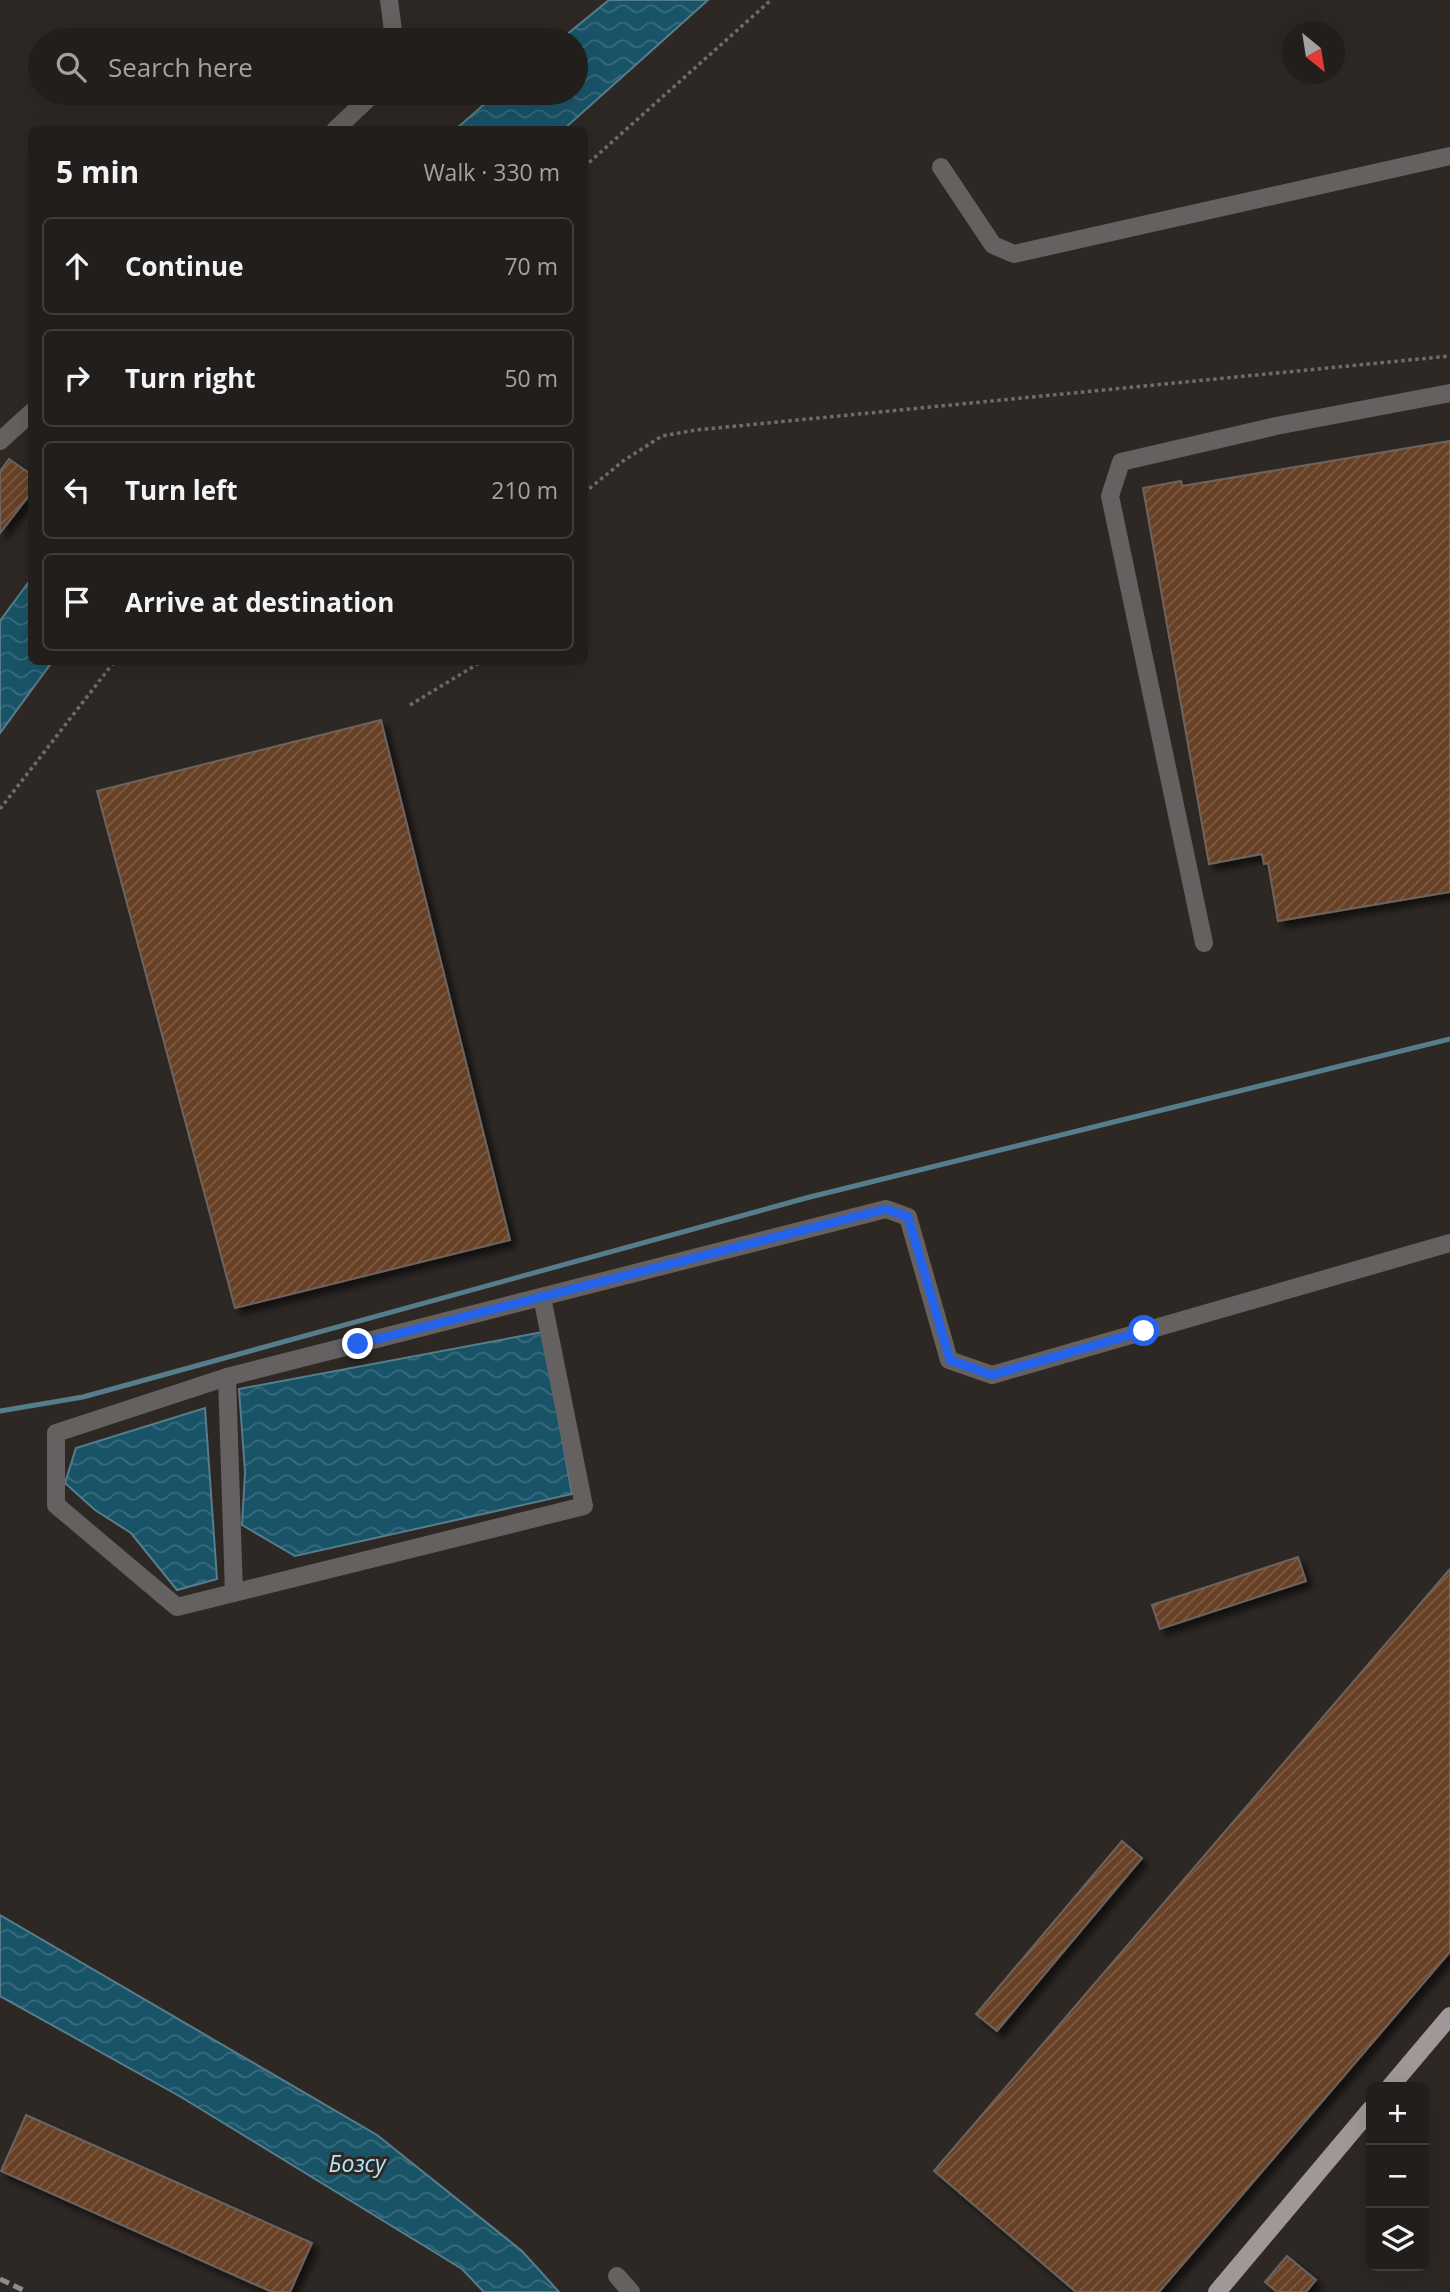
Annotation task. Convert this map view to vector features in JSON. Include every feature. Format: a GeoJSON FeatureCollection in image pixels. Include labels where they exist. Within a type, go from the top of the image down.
{"type":"FeatureCollection","features":[{"type":"Feature","properties":{"kind":"main road"},"geometry":{"type":"LineString","coordinates":[[1394,2082],[1450,2016]]}},
{"type":"Feature","properties":{"kind":"main road"},"geometry":{"type":"LineString","coordinates":[[1217,2292],[1366,2115]]}},
{"type":"Feature","properties":{"kind":"street"},"geometry":{"type":"LineString","coordinates":[[389,0],[393,28]]}},
{"type":"Feature","properties":{"kind":"street"},"geometry":{"type":"LineString","coordinates":[[339,126],[361,105]]}},
{"type":"Feature","properties":{"kind":"street"},"geometry":{"type":"LineString","coordinates":[[941,167],[993,245],[1014,254],[1450,156]]}},
{"type":"Feature","properties":{"kind":"street"},"geometry":{"type":"LineString","coordinates":[[1204,943],[1110,496],[1121,462],[1276,426],[1450,393]]}},
{"type":"Feature","properties":{"kind":"street"},"geometry":{"type":"LineString","coordinates":[[0,441],[28,416]]}},
{"type":"Feature","properties":{"kind":"street"},"geometry":{"type":"LineString","coordinates":[[542,1297],[584,1506],[177,1608],[56,1505],[56,1433],[228,1377],[886,1209],[908,1217],[950,1360],[992,1375],[1450,1243]]}},
{"type":"Feature","properties":{"kind":"street"},"geometry":{"type":"LineString","coordinates":[[228,1377],[234,1593]]}},
{"type":"Feature","properties":{"kind":"street"},"geometry":{"type":"LineString","coordinates":[[617,2276],[631,2292]]}},
{"type":"Feature","properties":{"kind":"path"},"geometry":{"type":"LineString","coordinates":[[588,163],[771,0]]}},
{"type":"Feature","properties":{"kind":"path"},"geometry":{"type":"LineString","coordinates":[[588,490],[622,461],[662,436],[696,430],[1450,356]]}},
{"type":"Feature","properties":{"kind":"path"},"geometry":{"type":"LineString","coordinates":[[0,810],[112,665]]}},
{"type":"Feature","properties":{"kind":"path"},"geometry":{"type":"LineString","coordinates":[[410,705],[476,665]]}},
{"type":"Feature","properties":{"kind":"water"},"geometry":{"type":"Polygon","coordinates":[[[609,0],[708,0],[567,126],[459,126],[483,105],[588,105],[588,28],[575,28],[609,0]]]}},
{"type":"Feature","properties":{"kind":"water"},"geometry":{"type":"Polygon","coordinates":[[[28,583],[28,665],[50,665],[0,733],[0,621],[28,583]]]}},
{"type":"Feature","properties":{"kind":"water"},"geometry":{"type":"Polygon","coordinates":[[[543,1332],[572,1494],[295,1556],[242,1525],[245,1472],[239,1389],[543,1332]]]}},
{"type":"Feature","properties":{"kind":"water"},"geometry":{"type":"Polygon","coordinates":[[[205,1408],[217,1579],[177,1590],[131,1533],[95,1510],[65,1483],[76,1448],[205,1408]]]}},
{"type":"Feature","properties":{"kind":"water","name":"Бозсу"},"geometry":{"type":"Polygon","coordinates":[[[0,1915],[377,2135],[522,2251],[559,2292],[484,2292],[462,2269],[181,2097],[0,1996],[0,1915]]]}},
{"type":"Feature","properties":{"kind":"building"},"geometry":{"type":"Polygon","coordinates":[[[1450,441],[1450,892],[1278,921],[1268,863],[1264,864],[1262,854],[1209,864],[1143,488],[1181,481],[1182,486],[1450,441]]]}},
{"type":"Feature","properties":{"kind":"building"},"geometry":{"type":"Polygon","coordinates":[[[9,459],[28,472],[28,497],[0,533],[0,471],[9,459]]]}},
{"type":"Feature","properties":{"kind":"building"},"geometry":{"type":"Polygon","coordinates":[[[381,720],[510,1240],[235,1308],[97,791],[381,720]]]}},
{"type":"Feature","properties":{"kind":"building"},"geometry":{"type":"Polygon","coordinates":[[[1298,1557],[1306,1581],[1160,1629],[1152,1605],[1298,1557]]]}},
{"type":"Feature","properties":{"kind":"building"},"geometry":{"type":"Polygon","coordinates":[[[1450,1569],[1450,1952],[1159,2292],[1076,2292],[934,2171],[1450,1569]]]}},
{"type":"Feature","properties":{"kind":"building"},"geometry":{"type":"Polygon","coordinates":[[[1122,1841],[1142,1858],[997,2031],[976,2014],[1122,1841]]]}},
{"type":"Feature","properties":{"kind":"building"},"geometry":{"type":"Polygon","coordinates":[[[26,2115],[312,2243],[290,2292],[272,2292],[1,2171],[26,2115]]]}},
{"type":"Feature","properties":{"kind":"building"},"geometry":{"type":"Polygon","coordinates":[[[1287,2256],[1316,2280],[1306,2292],[1277,2292],[1265,2282],[1287,2256]]]}},
{"type":"Feature","properties":{"kind":"waterway"},"geometry":{"type":"LineString","coordinates":[[0,1411],[83,1397],[806,1198],[1450,1039]]}},
{"type":"Feature","properties":{"kind":"railway"},"geometry":{"type":"LineString","coordinates":[[0,2279],[27,2292]]}},
{"type":"Feature","properties":{"kind":"route"},"geometry":{"type":"LineString","coordinates":[[358,1344],[886,1209],[908,1217],[950,1360],[992,1375],[1144,1331]]}}]}
